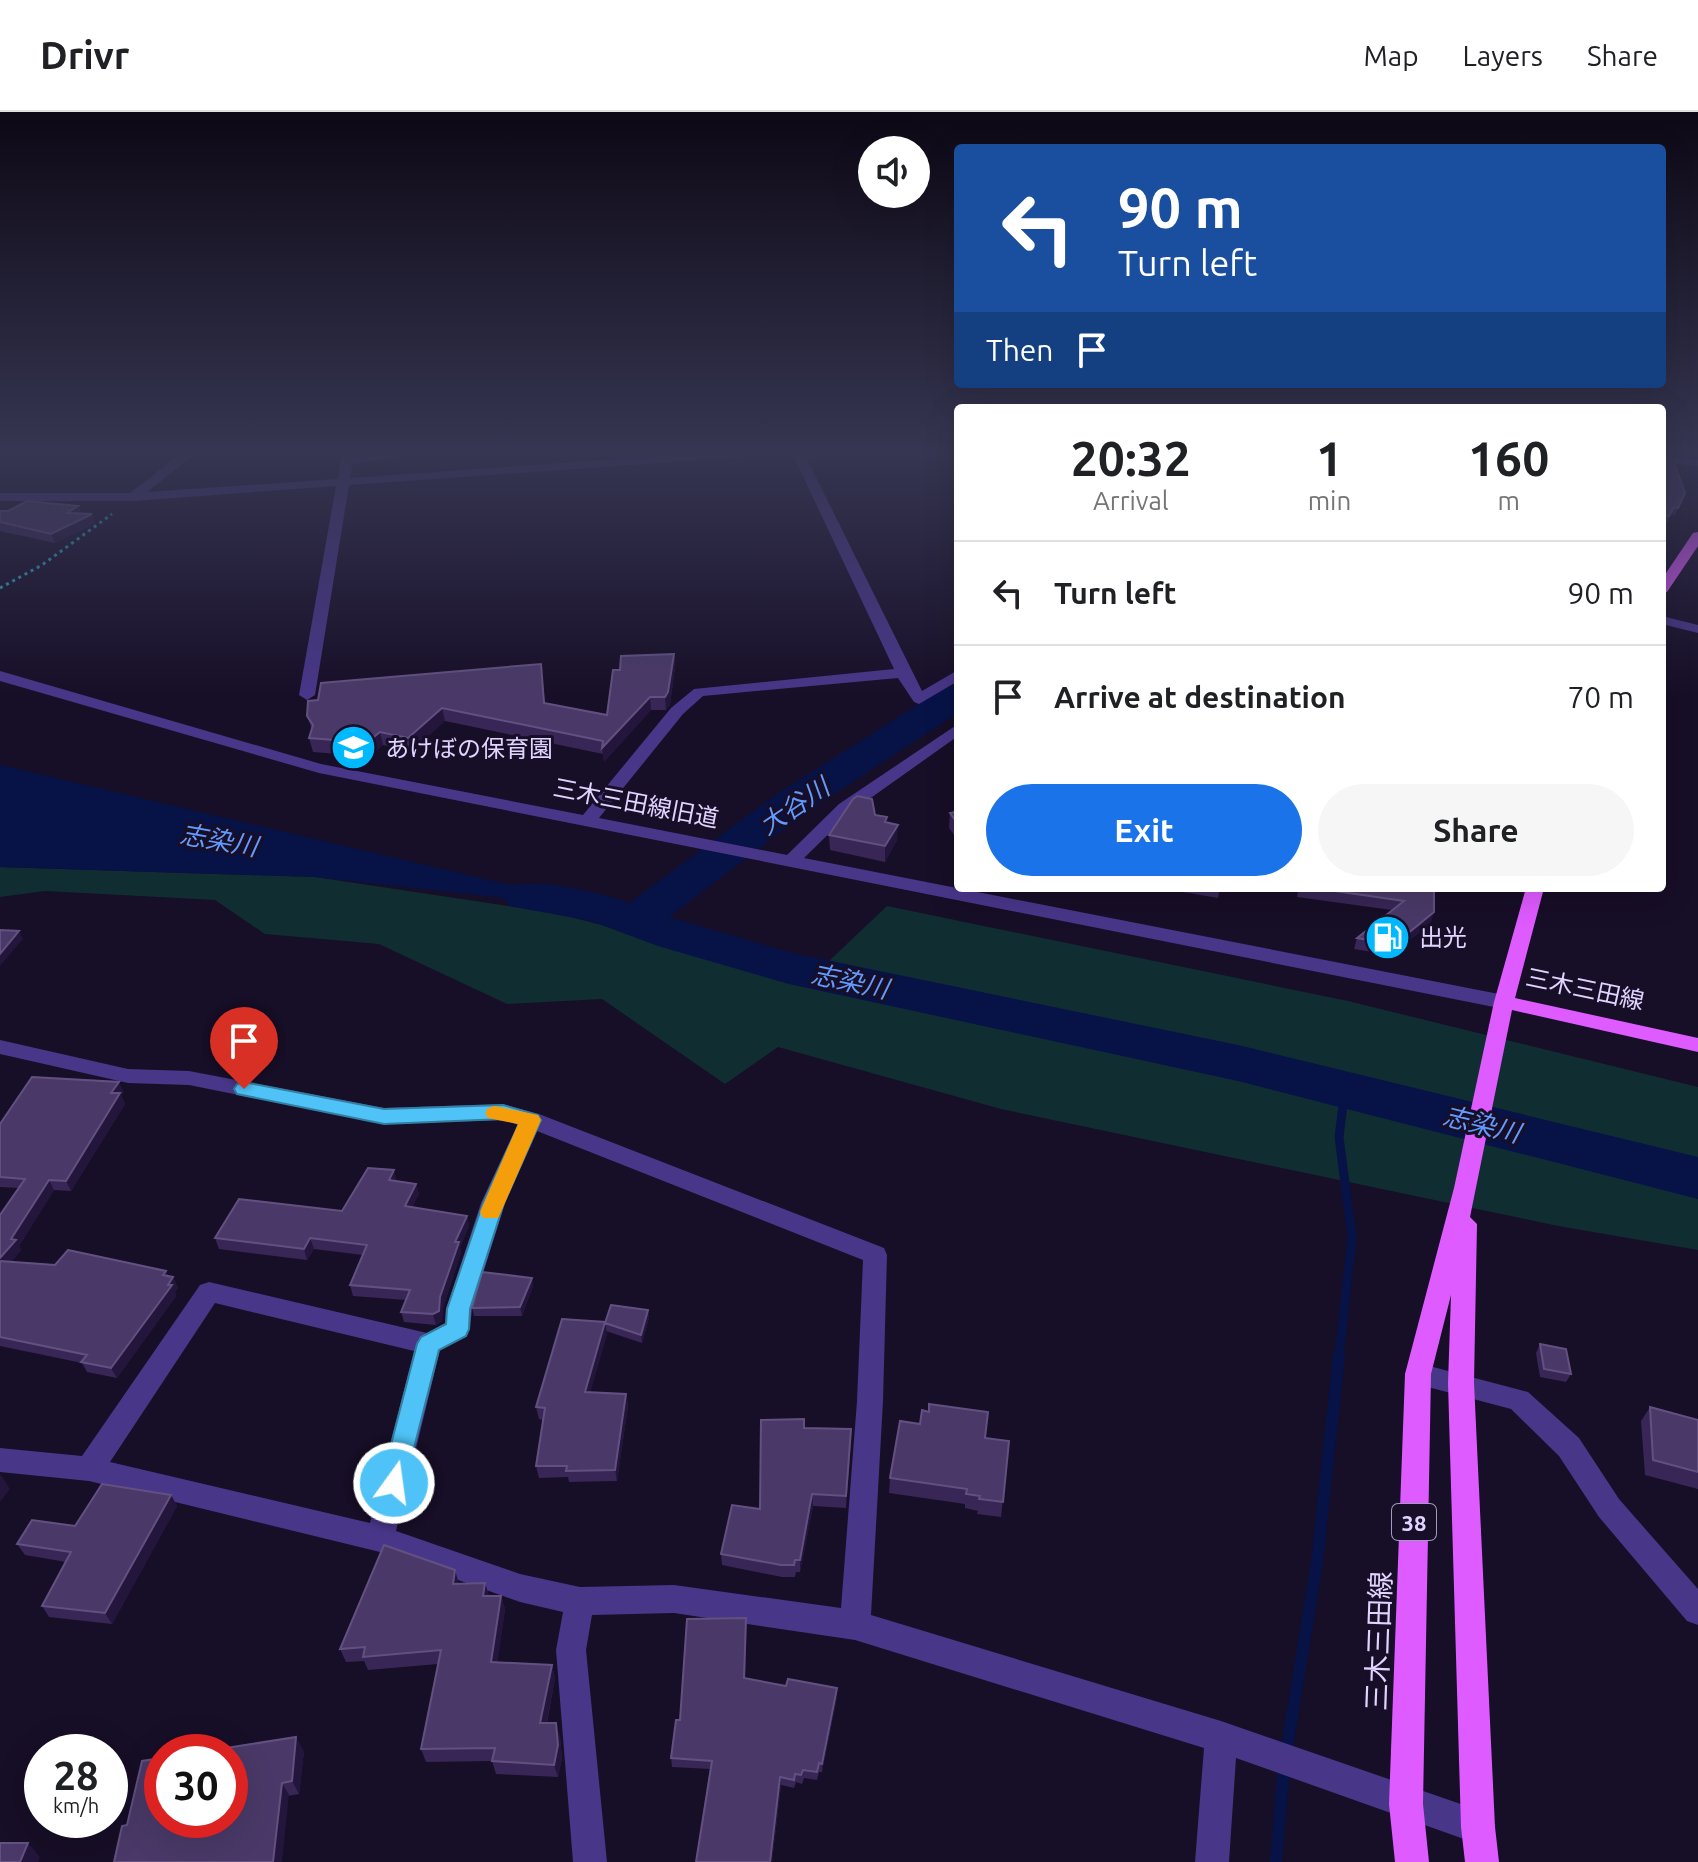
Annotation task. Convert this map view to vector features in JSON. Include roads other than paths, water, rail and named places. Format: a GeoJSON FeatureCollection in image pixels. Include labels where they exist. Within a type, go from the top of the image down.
{"type":"FeatureCollection","features":[{"type":"Feature","properties":{"kind":"main road"},"geometry":{"type":"LineString","coordinates":[[1666,583],[1698,536]]}},
{"type":"Feature","properties":{"kind":"main road"},"geometry":{"type":"LineString","coordinates":[[1504,1002],[1534,892]]}},
{"type":"Feature","properties":{"kind":"main road","name":"三木三田線"},"geometry":{"type":"LineString","coordinates":[[1412,1862],[1406,1804],[1418,1374],[1466,1188],[1504,1002],[1698,1045]]}},
{"type":"Feature","properties":{"kind":"main road","name":"三木三田線"},"geometry":{"type":"LineString","coordinates":[[1466,1188],[1461,1383],[1478,1827],[1482,1862]]}},
{"type":"Feature","properties":{"kind":"street"},"geometry":{"type":"LineString","coordinates":[[307,695],[333,535]]}},
{"type":"Feature","properties":{"kind":"street"},"geometry":{"type":"LineString","coordinates":[[837,535],[903,673],[919,699],[954,677]]}},
{"type":"Feature","properties":{"kind":"street"},"geometry":{"type":"LineString","coordinates":[[1666,621],[1698,629]]}},
{"type":"Feature","properties":{"kind":"street"},"geometry":{"type":"LineString","coordinates":[[587,821],[677,711],[699,692],[903,673]]}},
{"type":"Feature","properties":{"kind":"street","name":"三木三田線旧道"},"geometry":{"type":"LineString","coordinates":[[0,676],[319,768],[1504,1002]]}},
{"type":"Feature","properties":{"kind":"street"},"geometry":{"type":"LineString","coordinates":[[792,860],[845,808],[954,732]]}},
{"type":"Feature","properties":{"kind":"street"},"geometry":{"type":"LineString","coordinates":[[0,1047],[128,1076],[189,1078],[384,1116],[503,1112],[531,1120],[875,1255],[870,1401],[855,1625]]}},
{"type":"Feature","properties":{"kind":"street"},"geometry":{"type":"LineString","coordinates":[[89,1469],[209,1292],[429,1344],[457,1329],[459,1309],[493,1203],[531,1120]]}},
{"type":"Feature","properties":{"kind":"street"},"geometry":{"type":"LineString","coordinates":[[380,1539],[429,1344]]}},
{"type":"Feature","properties":{"kind":"street"},"geometry":{"type":"LineString","coordinates":[[1418,1374],[1519,1400],[1569,1447],[1609,1508],[1698,1611]]}},
{"type":"Feature","properties":{"kind":"street"},"geometry":{"type":"LineString","coordinates":[[0,1460],[89,1469],[380,1539],[520,1588],[580,1601],[674,1599],[855,1625],[1235,1742],[1478,1827]]}},
{"type":"Feature","properties":{"kind":"street"},"geometry":{"type":"LineString","coordinates":[[580,1601],[571,1650],[590,1862]]}},
{"type":"Feature","properties":{"kind":"street"},"geometry":{"type":"LineString","coordinates":[[1212,1862],[1235,1742]]}},
{"type":"Feature","properties":{"kind":"water"},"geometry":{"type":"Polygon","coordinates":[[[0,765],[620,911],[315,877],[0,867],[0,765]]]}},
{"type":"Feature","properties":{"kind":"waterway","name":"大谷川"},"geometry":{"type":"LineString","coordinates":[[636,922],[752,831],[833,775],[954,699]]}},
{"type":"Feature","properties":{"kind":"waterway","name":"志染川"},"geometry":{"type":"LineString","coordinates":[[525,896],[601,909],[636,922]]}},
{"type":"Feature","properties":{"kind":"waterway","name":"志染川"},"geometry":{"type":"LineString","coordinates":[[636,922],[789,968],[1238,1063],[1698,1178]]}},
{"type":"Feature","properties":{"kind":"waterway"},"geometry":{"type":"LineString","coordinates":[[1339,1357],[1352,1237],[1339,1137],[1345,1090]]}},
{"type":"Feature","properties":{"kind":"waterway"},"geometry":{"type":"LineString","coordinates":[[1286,1754],[1317,1562],[1339,1355]]}},
{"type":"Feature","properties":{"kind":"waterway"},"geometry":{"type":"LineString","coordinates":[[1276,1862],[1284,1767]]}},
{"type":"Feature","properties":{"kind":"place","name":"あけぼの保育園"},"geometry":{"type":"Point","coordinates":[354,748]}},
{"type":"Feature","properties":{"kind":"place","name":"出光"},"geometry":{"type":"Point","coordinates":[1388,937]}}]}
